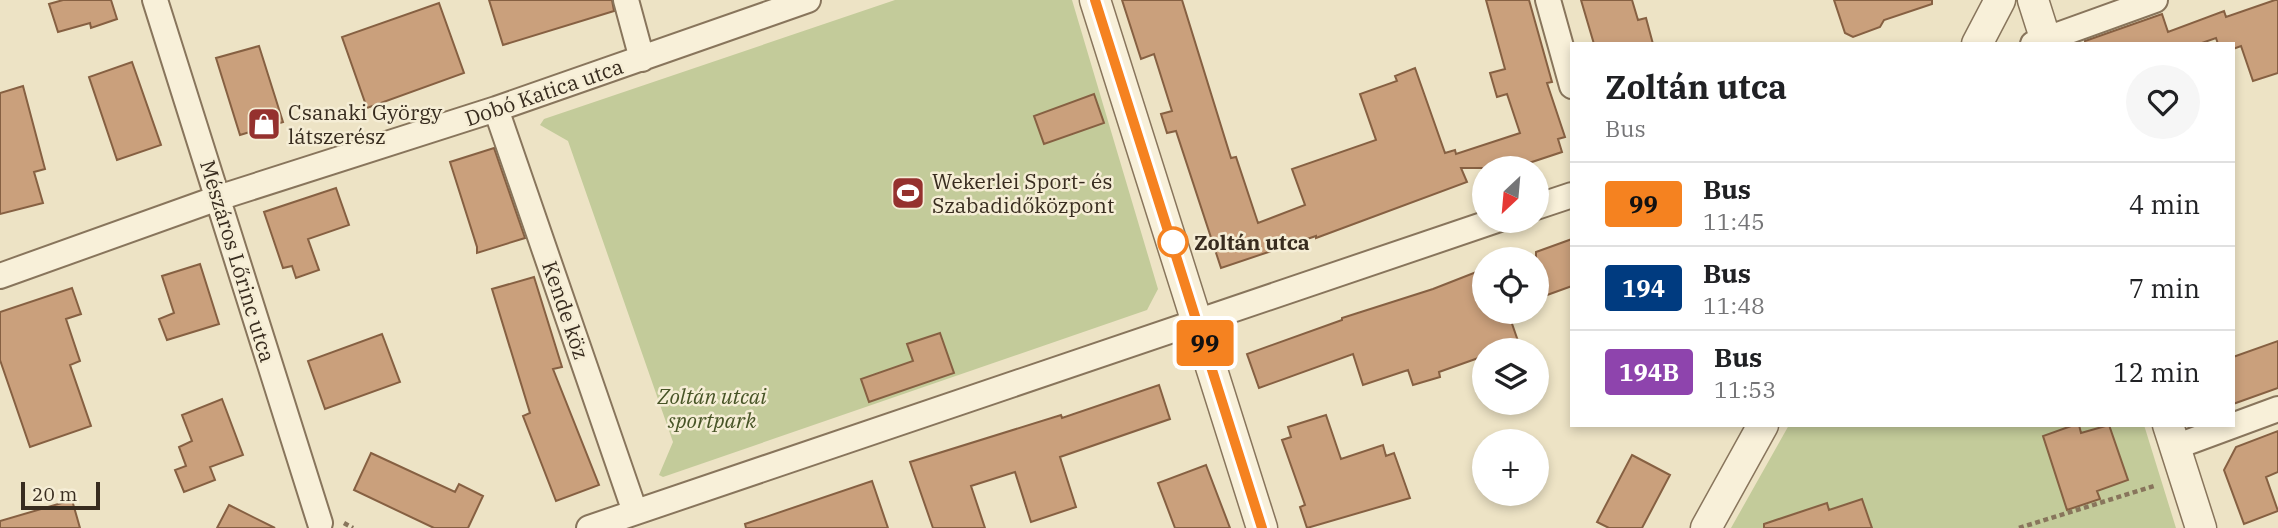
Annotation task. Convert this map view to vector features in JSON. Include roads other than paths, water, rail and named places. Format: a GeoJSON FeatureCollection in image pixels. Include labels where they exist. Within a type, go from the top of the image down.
{"type":"FeatureCollection","features":[{"type":"Feature","properties":{"kind":"street","name":"Mészáros Lőrinc utca"},"geometry":{"type":"LineString","coordinates":[[155,0],[322,526]]}},
{"type":"Feature","properties":{"kind":"street"},"geometry":{"type":"LineString","coordinates":[[626,0],[642,59]]}},
{"type":"Feature","properties":{"kind":"street","name":"Dobó Katica utca"},"geometry":{"type":"LineString","coordinates":[[0,276],[219,198],[496,109],[808,0]]}},
{"type":"Feature","properties":{"kind":"street"},"geometry":{"type":"LineString","coordinates":[[1095,0],[1262,528]]}},
{"type":"Feature","properties":{"kind":"street"},"geometry":{"type":"LineString","coordinates":[[1548,0],[1570,79]]}},
{"type":"Feature","properties":{"kind":"street"},"geometry":{"type":"LineString","coordinates":[[1978,42],[2000,0]]}},
{"type":"Feature","properties":{"kind":"street"},"geometry":{"type":"LineString","coordinates":[[2033,0],[2042,42],[2155,0]]}},
{"type":"Feature","properties":{"kind":"street","name":"Kende köz"},"geometry":{"type":"LineString","coordinates":[[496,109],[635,512]]}},
{"type":"Feature","properties":{"kind":"street"},"geometry":{"type":"LineString","coordinates":[[1549,203],[1570,196]]}},
{"type":"Feature","properties":{"kind":"street"},"geometry":{"type":"LineString","coordinates":[[589,528],[1472,228]]}},
{"type":"Feature","properties":{"kind":"street"},"geometry":{"type":"LineString","coordinates":[[2235,420],[2278,409]]}},
{"type":"Feature","properties":{"kind":"street"},"geometry":{"type":"LineString","coordinates":[[1706,528],[1762,427]]}},
{"type":"Feature","properties":{"kind":"street"},"geometry":{"type":"LineString","coordinates":[[2201,528],[2172,436],[2207,427]]}},
{"type":"Feature","properties":{"kind":"place","name":"Csanaki György látszerész"},"geometry":{"type":"Point","coordinates":[264,124]}},
{"type":"Feature","properties":{"kind":"place","name":"Wekerlei Sport- és Szabadidőközpont"},"geometry":{"type":"Point","coordinates":[908,193]}},
{"type":"Feature","properties":{"kind":"place","name":"Zoltán utca"},"geometry":{"type":"Point","coordinates":[1173,242]}},
{"type":"Feature","properties":{"kind":"park label","name":"Zoltán utcai sportpark"},"geometry":{"type":"Point","coordinates":[712,408]}}]}
